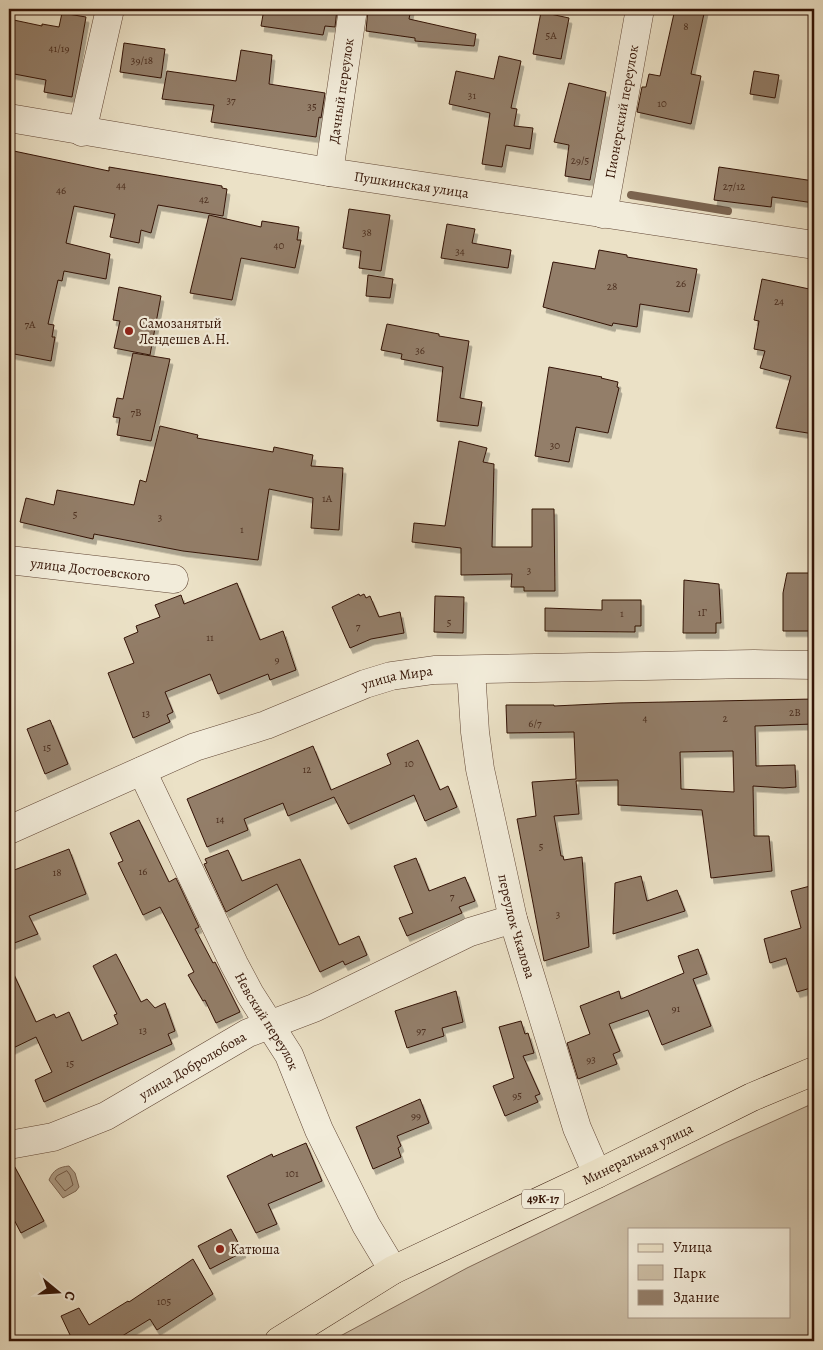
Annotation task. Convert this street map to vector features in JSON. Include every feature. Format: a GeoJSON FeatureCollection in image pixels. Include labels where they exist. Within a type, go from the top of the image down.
{"type":"FeatureCollection","features":[{"type":"Feature","properties":{"kind":"main road","name":"Минеральная улица"},"geometry":{"type":"LineString","coordinates":[[279,1341],[393,1270],[597,1174],[752,1097],[814,1071]]}},
{"type":"Feature","properties":{"kind":"street"},"geometry":{"type":"LineString","coordinates":[[82,132],[110,9]]}},
{"type":"Feature","properties":{"kind":"street","name":"Дачный переулок"},"geometry":{"type":"LineString","coordinates":[[329,172],[353,9]]}},
{"type":"Feature","properties":{"kind":"street","name":"Пионерский переулок"},"geometry":{"type":"LineString","coordinates":[[603,214],[640,9]]}},
{"type":"Feature","properties":{"kind":"street","name":"Пушкинская улица"},"geometry":{"type":"LineString","coordinates":[[9,118],[82,132],[329,172],[814,245]]}},
{"type":"Feature","properties":{"kind":"street","name":"улица Достоевского"},"geometry":{"type":"LineString","coordinates":[[9,560],[174,579]]}},
{"type":"Feature","properties":{"kind":"street","name":"улица Мира"},"geometry":{"type":"LineString","coordinates":[[9,830],[196,747],[266,725],[332,697],[391,676],[434,670],[754,664],[814,665]]}},
{"type":"Feature","properties":{"kind":"street","name":"переулок Чкалова"},"geometry":{"type":"LineString","coordinates":[[471,670],[475,732],[480,769],[513,919],[577,1128],[597,1174]]}},
{"type":"Feature","properties":{"kind":"street","name":"Невский переулок"},"geometry":{"type":"LineString","coordinates":[[142,771],[234,964],[250,994],[272,1025],[289,1055],[319,1130],[366,1225],[393,1270]]}},
{"type":"Feature","properties":{"kind":"street","name":"улица Добролюбова"},"geometry":{"type":"LineString","coordinates":[[9,1144],[53,1137],[106,1116],[241,1037],[314,1008],[470,932],[513,919]]}},
{"type":"Feature","properties":{"kind":"green space"},"geometry":{"type":"Polygon","coordinates":[[[814,1103],[814,1341],[331,1341],[467,1268],[725,1143],[814,1103]]]}},
{"type":"Feature","properties":{"kind":"water"},"geometry":{"type":"Polygon","coordinates":[[[69,1166],[75,1173],[79,1187],[76,1191],[63,1198],[49,1180],[57,1170],[69,1166]]]}},
{"type":"Feature","properties":{"kind":"building"},"geometry":{"type":"Polygon","coordinates":[[[264,9],[337,9],[335,27],[325,26],[323,35],[261,26],[264,9]]]}},
{"type":"Feature","properties":{"kind":"building"},"geometry":{"type":"Polygon","coordinates":[[[368,9],[411,9],[409,19],[476,34],[474,46],[415,41],[415,38],[366,31],[368,9]]]}},
{"type":"Feature","properties":{"kind":"building"},"geometry":{"type":"Polygon","coordinates":[[[675,9],[705,9],[691,74],[701,76],[691,124],[637,112],[642,87],[646,87],[649,74],[660,76],[675,9]]]}},
{"type":"Feature","properties":{"kind":"building"},"geometry":{"type":"Polygon","coordinates":[[[541,12],[569,18],[561,59],[533,54],[541,12]]]}},
{"type":"Feature","properties":{"kind":"building"},"geometry":{"type":"Polygon","coordinates":[[[62,13],[86,17],[72,97],[44,92],[46,80],[9,73],[9,19],[42,26],[42,24],[59,27],[62,13]]]}},
{"type":"Feature","properties":{"kind":"building"},"geometry":{"type":"Polygon","coordinates":[[[124,43],[165,49],[161,78],[120,72],[124,43]]]}},
{"type":"Feature","properties":{"kind":"building"},"geometry":{"type":"Polygon","coordinates":[[[241,50],[272,55],[269,84],[325,93],[316,137],[211,122],[214,105],[162,99],[167,71],[236,81],[241,50]]]}},
{"type":"Feature","properties":{"kind":"building"},"geometry":{"type":"Polygon","coordinates":[[[499,56],[521,61],[511,108],[517,109],[514,126],[533,128],[530,149],[506,145],[502,167],[482,164],[490,113],[449,104],[456,71],[494,79],[499,56]]]}},
{"type":"Feature","properties":{"kind":"building"},"geometry":{"type":"Polygon","coordinates":[[[754,71],[779,75],[775,98],[750,94],[754,71]]]}},
{"type":"Feature","properties":{"kind":"building"},"geometry":{"type":"Polygon","coordinates":[[[569,83],[606,92],[590,180],[565,176],[569,145],[554,142],[569,83]]]}},
{"type":"Feature","properties":{"kind":"building"},"geometry":{"type":"Polygon","coordinates":[[[9,150],[109,171],[109,167],[222,186],[222,188],[227,189],[223,216],[158,205],[151,233],[141,230],[139,243],[110,237],[115,214],[74,206],[66,243],[110,254],[106,279],[64,271],[62,281],[58,280],[48,324],[54,325],[52,337],[55,337],[51,361],[9,353],[9,150]]]}},
{"type":"Feature","properties":{"kind":"building"},"geometry":{"type":"Polygon","coordinates":[[[719,167],[814,181],[814,203],[772,197],[771,207],[714,200],[719,167]]]}},
{"type":"Feature","properties":{"kind":"building"},"geometry":{"type":"Polygon","coordinates":[[[349,209],[390,215],[381,271],[359,268],[361,251],[343,248],[349,209]]]}},
{"type":"Feature","properties":{"kind":"building"},"geometry":{"type":"Polygon","coordinates":[[[209,215],[261,227],[262,221],[299,227],[297,240],[301,240],[295,268],[241,258],[232,300],[190,293],[209,215]]]}},
{"type":"Feature","properties":{"kind":"building"},"geometry":{"type":"Polygon","coordinates":[[[447,224],[475,229],[472,243],[511,250],[508,268],[441,258],[447,224]]]}},
{"type":"Feature","properties":{"kind":"building"},"geometry":{"type":"Polygon","coordinates":[[[599,250],[627,255],[627,257],[697,269],[689,312],[640,304],[637,327],[613,323],[612,326],[543,307],[553,262],[595,269],[599,250]]]}},
{"type":"Feature","properties":{"kind":"building"},"geometry":{"type":"Polygon","coordinates":[[[368,275],[393,279],[390,298],[366,296],[368,275]]]}},
{"type":"Feature","properties":{"kind":"building"},"geometry":{"type":"Polygon","coordinates":[[[762,279],[814,290],[814,434],[776,428],[791,376],[760,368],[765,351],[754,349],[759,321],[754,320],[762,279]]]}},
{"type":"Feature","properties":{"kind":"building"},"geometry":{"type":"Polygon","coordinates":[[[119,287],[161,296],[150,355],[114,348],[120,321],[113,320],[119,287]]]}},
{"type":"Feature","properties":{"kind":"building"},"geometry":{"type":"Polygon","coordinates":[[[387,324],[469,341],[460,398],[482,402],[478,426],[437,421],[443,367],[401,359],[402,354],[381,350],[387,324]]]}},
{"type":"Feature","properties":{"kind":"building"},"geometry":{"type":"Polygon","coordinates":[[[133,353],[170,359],[151,441],[117,435],[120,418],[113,417],[117,398],[123,399],[133,353]]]}},
{"type":"Feature","properties":{"kind":"building"},"geometry":{"type":"Polygon","coordinates":[[[549,367],[618,382],[617,387],[619,388],[608,433],[576,427],[569,462],[535,456],[549,367]]]}},
{"type":"Feature","properties":{"kind":"building"},"geometry":{"type":"Polygon","coordinates":[[[160,426],[198,435],[197,438],[273,452],[274,447],[313,455],[311,466],[343,468],[339,530],[311,528],[313,498],[269,489],[258,560],[183,551],[94,534],[93,539],[20,522],[26,498],[54,505],[57,490],[134,505],[140,480],[146,482],[160,426]]]}},
{"type":"Feature","properties":{"kind":"building"},"geometry":{"type":"Polygon","coordinates":[[[459,441],[487,448],[483,462],[494,464],[492,547],[532,547],[532,509],[554,509],[555,591],[524,591],[524,587],[511,587],[512,574],[461,575],[461,548],[412,542],[414,523],[445,526],[459,441]]]}},
{"type":"Feature","properties":{"kind":"building"},"geometry":{"type":"Polygon","coordinates":[[[787,573],[810,573],[810,582],[814,581],[814,612],[809,612],[809,631],[783,631],[783,593],[787,573]]]}},
{"type":"Feature","properties":{"kind":"building"},"geometry":{"type":"Polygon","coordinates":[[[684,580],[719,584],[721,623],[716,623],[716,633],[683,633],[684,580]]]}},
{"type":"Feature","properties":{"kind":"building"},"geometry":{"type":"Polygon","coordinates":[[[237,583],[260,640],[283,631],[296,670],[270,680],[268,674],[218,694],[210,674],[165,692],[173,712],[167,715],[170,722],[133,738],[108,673],[134,663],[124,638],[138,632],[136,626],[160,617],[155,605],[181,595],[184,604],[237,583]]]}},
{"type":"Feature","properties":{"kind":"building"},"geometry":{"type":"Polygon","coordinates":[[[359,594],[360,596],[364,594],[366,598],[370,596],[379,617],[400,612],[404,633],[371,639],[350,648],[332,607],[359,594]]]}},
{"type":"Feature","properties":{"kind":"building"},"geometry":{"type":"Polygon","coordinates":[[[435,596],[464,597],[463,633],[434,632],[435,596]]]}},
{"type":"Feature","properties":{"kind":"building"},"geometry":{"type":"Polygon","coordinates":[[[602,600],[641,600],[641,626],[635,626],[635,632],[545,631],[545,608],[602,610],[602,600]]]}},
{"type":"Feature","properties":{"kind":"building"},"geometry":{"type":"Polygon","coordinates":[[[814,699],[814,724],[755,726],[756,766],[795,765],[796,787],[753,786],[754,836],[769,836],[772,871],[711,878],[702,810],[618,805],[618,780],[576,781],[579,814],[554,816],[561,856],[563,856],[564,860],[582,857],[589,947],[544,961],[517,819],[536,816],[532,782],[576,779],[574,732],[507,733],[506,705],[554,706],[814,699]],[[733,751],[680,752],[681,789],[734,792],[733,751]]]}},
{"type":"Feature","properties":{"kind":"building"},"geometry":{"type":"Polygon","coordinates":[[[50,720],[68,764],[45,774],[27,729],[50,720]]]}},
{"type":"Feature","properties":{"kind":"building"},"geometry":{"type":"Polygon","coordinates":[[[418,740],[440,790],[448,786],[457,807],[425,821],[414,795],[348,824],[334,797],[288,816],[283,803],[244,819],[248,830],[207,847],[187,799],[313,746],[331,790],[391,764],[387,754],[418,740]]]}},
{"type":"Feature","properties":{"kind":"building"},"geometry":{"type":"Polygon","coordinates":[[[139,820],[169,882],[176,878],[199,927],[195,929],[213,963],[215,962],[240,1012],[216,1023],[205,1000],[203,1001],[188,975],[194,972],[160,907],[143,915],[118,863],[123,861],[110,833],[139,820]]]}},
{"type":"Feature","properties":{"kind":"building"},"geometry":{"type":"Polygon","coordinates":[[[69,849],[86,894],[29,916],[38,934],[9,945],[9,872],[69,849]]]}},
{"type":"Feature","properties":{"kind":"building"},"geometry":{"type":"Polygon","coordinates":[[[228,850],[242,881],[300,859],[339,945],[359,936],[367,955],[345,965],[343,961],[320,972],[277,884],[226,912],[204,864],[207,863],[205,859],[228,850]]]}},
{"type":"Feature","properties":{"kind":"building"},"geometry":{"type":"Polygon","coordinates":[[[416,858],[429,891],[465,877],[475,901],[459,907],[462,913],[407,936],[399,918],[413,913],[394,866],[416,858]]]}},
{"type":"Feature","properties":{"kind":"building"},"geometry":{"type":"Polygon","coordinates":[[[641,876],[647,901],[677,890],[685,911],[613,934],[615,883],[641,876]]]}},
{"type":"Feature","properties":{"kind":"building"},"geometry":{"type":"Polygon","coordinates":[[[814,885],[814,987],[797,992],[786,958],[770,963],[764,939],[801,928],[791,891],[814,885]]]}},
{"type":"Feature","properties":{"kind":"building"},"geometry":{"type":"Polygon","coordinates":[[[698,949],[707,974],[693,979],[711,1026],[662,1045],[648,1010],[609,1024],[620,1051],[613,1054],[617,1064],[578,1079],[567,1043],[590,1034],[580,1006],[619,991],[621,999],[684,973],[678,956],[698,949]]]}},
{"type":"Feature","properties":{"kind":"building"},"geometry":{"type":"Polygon","coordinates":[[[116,954],[141,1002],[147,999],[155,1008],[165,1003],[175,1031],[168,1034],[172,1044],[44,1102],[35,1080],[52,1072],[36,1037],[9,1050],[9,964],[36,1022],[54,1014],[56,1018],[69,1012],[82,1041],[118,1024],[114,1015],[117,1014],[93,966],[116,954]]]}},
{"type":"Feature","properties":{"kind":"building"},"geometry":{"type":"Polygon","coordinates":[[[456,991],[463,1022],[442,1028],[444,1036],[407,1048],[395,1011],[456,991]]]}},
{"type":"Feature","properties":{"kind":"building"},"geometry":{"type":"Polygon","coordinates":[[[521,1021],[525,1034],[528,1033],[534,1053],[523,1056],[540,1094],[535,1096],[538,1102],[505,1116],[493,1086],[514,1078],[499,1027],[521,1021]]]}},
{"type":"Feature","properties":{"kind":"building"},"geometry":{"type":"Polygon","coordinates":[[[420,1099],[429,1123],[397,1136],[401,1146],[398,1148],[401,1157],[373,1169],[356,1127],[420,1099]]]}},
{"type":"Feature","properties":{"kind":"building"},"geometry":{"type":"Polygon","coordinates":[[[306,1143],[322,1181],[268,1204],[277,1224],[256,1233],[227,1176],[272,1154],[273,1157],[306,1143]]]}},
{"type":"Feature","properties":{"kind":"building"},"geometry":{"type":"Polygon","coordinates":[[[9,1160],[11,1160],[44,1221],[21,1233],[9,1210],[9,1160]]]}},
{"type":"Feature","properties":{"kind":"building"},"geometry":{"type":"Polygon","coordinates":[[[231,1229],[243,1252],[210,1269],[198,1246],[231,1229]]]}},
{"type":"Feature","properties":{"kind":"building"},"geometry":{"type":"Polygon","coordinates":[[[193,1259],[213,1294],[157,1330],[150,1319],[114,1341],[64,1341],[73,1336],[71,1337],[61,1316],[79,1308],[89,1325],[129,1302],[193,1259]]]}},
{"type":"Feature","properties":{"kind":"waterway"},"geometry":{"type":"LineString","coordinates":[[631,195],[728,211]]}},
{"type":"Feature","properties":{"kind":"place","name":"Самозанятый Лендешев А.Н."},"geometry":{"type":"Point","coordinates":[129,331]}},
{"type":"Feature","properties":{"kind":"place","name":"Катюша"},"geometry":{"type":"Point","coordinates":[220,1249]}}]}
